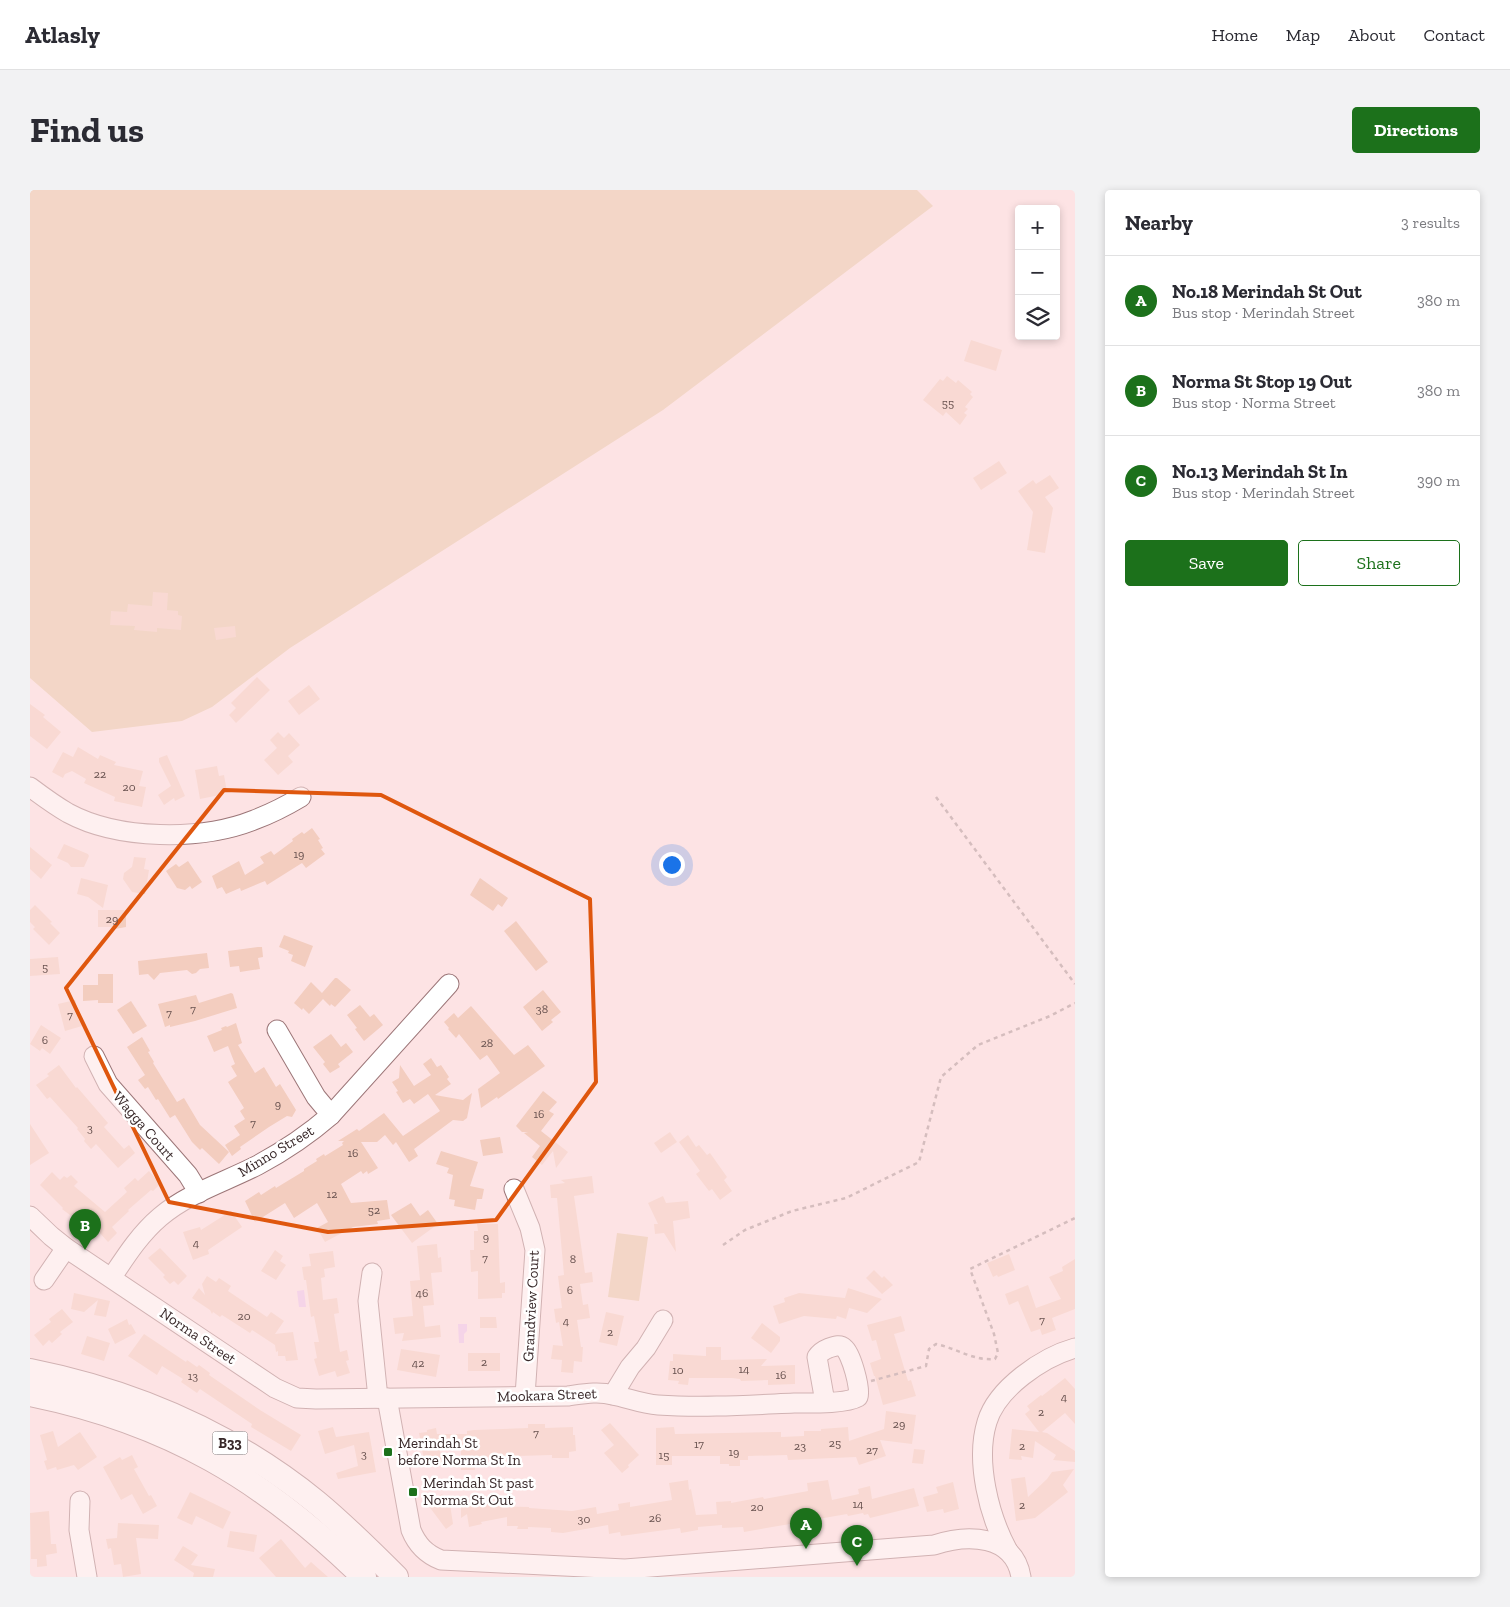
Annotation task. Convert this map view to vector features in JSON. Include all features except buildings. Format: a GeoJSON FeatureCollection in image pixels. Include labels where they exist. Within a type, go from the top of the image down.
{"type":"FeatureCollection","features":[{"type":"Feature","properties":{"kind":"main road","name":"B33"},"geometry":{"type":"LineString","coordinates":[[30,1371],[80,1382],[130,1397],[186,1420],[226,1440],[275,1471],[316,1502],[396,1577]]}},
{"type":"Feature","properties":{"kind":"main road","name":"B33"},"geometry":{"type":"LineString","coordinates":[[30,1394],[72,1403],[115,1416],[175,1440],[214,1459],[288,1509],[364,1577]]}},
{"type":"Feature","properties":{"kind":"street"},"geometry":{"type":"LineString","coordinates":[[30,787],[69,813],[91,822],[114,828],[156,834],[181,834],[225,829],[252,821],[278,810],[301,797]]}},
{"type":"Feature","properties":{"kind":"street","name":"Minno Street"},"geometry":{"type":"LineString","coordinates":[[112,1278],[138,1239],[148,1228],[174,1207],[283,1150],[316,1128],[331,1115],[449,984]]}},
{"type":"Feature","properties":{"kind":"street"},"geometry":{"type":"LineString","coordinates":[[277,1030],[316,1097],[331,1115]]}},
{"type":"Feature","properties":{"kind":"street","name":"Wagga Court"},"geometry":{"type":"LineString","coordinates":[[94,1056],[108,1084],[188,1175],[198,1193]]}},
{"type":"Feature","properties":{"kind":"street","name":"Grandview Court"},"geometry":{"type":"LineString","coordinates":[[514,1189],[530,1228],[535,1250],[525,1396]]}},
{"type":"Feature","properties":{"kind":"street","name":"Norma Street"},"geometry":{"type":"LineString","coordinates":[[30,1216],[66,1248],[289,1396],[316,1399],[383,1398]]}},
{"type":"Feature","properties":{"kind":"street"},"geometry":{"type":"LineString","coordinates":[[44,1280],[66,1248]]}},
{"type":"Feature","properties":{"kind":"street"},"geometry":{"type":"LineString","coordinates":[[372,1272],[368,1301],[383,1398],[411,1530],[417,1542],[433,1557],[451,1562],[625,1573],[934,1545],[948,1540],[980,1538],[995,1542],[1008,1551]]}},
{"type":"Feature","properties":{"kind":"street"},"geometry":{"type":"LineString","coordinates":[[613,1395],[663,1320]]}},
{"type":"Feature","properties":{"kind":"street"},"geometry":{"type":"LineString","coordinates":[[825,1402],[817,1362],[817,1357],[823,1350],[835,1345],[840,1345],[847,1350],[858,1385]]}},
{"type":"Feature","properties":{"kind":"street"},"geometry":{"type":"LineString","coordinates":[[1021,1577],[1018,1567],[999,1534],[990,1507],[983,1463],[982,1447],[984,1432],[990,1414],[1002,1396],[1026,1374],[1054,1356],[1075,1348]]}},
{"type":"Feature","properties":{"kind":"street","name":"Mookara Street"},"geometry":{"type":"LineString","coordinates":[[383,1398],[568,1396],[600,1393],[657,1405],[736,1405],[855,1399],[860,1394],[858,1385]]}},
{"type":"Feature","properties":{"kind":"street"},"geometry":{"type":"LineString","coordinates":[[80,1501],[79,1530],[87,1577]]}},
{"type":"Feature","properties":{"kind":"street"},"geometry":{"type":"LineString","coordinates":[[980,1538],[987,1526],[990,1507]]}},
{"type":"Feature","properties":{"kind":"street"},"geometry":{"type":"LineString","coordinates":[[934,1545],[950,1548],[965,1546],[985,1550],[1000,1558],[1016,1577]]}},
{"type":"Feature","properties":{"kind":"path"},"geometry":{"type":"LineString","coordinates":[[936,797],[1075,984]]}},
{"type":"Feature","properties":{"kind":"path"},"geometry":{"type":"LineString","coordinates":[[723,1245],[745,1230],[792,1212],[846,1198],[919,1162],[941,1077],[978,1045],[1050,1016],[1075,1003]]}},
{"type":"Feature","properties":{"kind":"path"},"geometry":{"type":"LineString","coordinates":[[858,1385],[926,1366],[929,1349],[936,1344],[949,1347],[974,1358],[995,1359],[998,1352],[994,1334],[970,1269],[1075,1218]]}},
{"type":"Feature","properties":{"kind":"highlighted area"},"geometry":{"type":"Polygon","coordinates":[[[224,790],[381,795],[590,899],[596,1082],[496,1220],[328,1232],[169,1202],[66,988],[224,790]]]}},
{"type":"Feature","properties":{"kind":"shaded area"},"geometry":{"type":"Polygon","coordinates":[[[30,190],[917,190],[933,206],[663,410],[290,648],[212,707],[182,721],[92,732],[30,678],[30,190]]]}},
{"type":"Feature","properties":{"kind":"shaded area"},"geometry":{"type":"Polygon","coordinates":[[[617,1233],[648,1237],[639,1301],[608,1297],[617,1233]]]}},
{"type":"Feature","properties":{"kind":"shaded area"},"geometry":{"type":"Polygon","coordinates":[[[304,1290],[306,1307],[299,1307],[297,1291],[304,1290]]]}},
{"type":"Feature","properties":{"kind":"shaded area"},"geometry":{"type":"Polygon","coordinates":[[[458,1324],[467,1324],[464,1343],[459,1343],[458,1324]]]}},
{"type":"Feature","properties":{"kind":"place","name":"Norma St Stop 19 Out"},"geometry":{"type":"Point","coordinates":[85,1250]}},
{"type":"Feature","properties":{"kind":"place","name":"Merindah St before Norma St In"},"geometry":{"type":"Point","coordinates":[388,1452]}},
{"type":"Feature","properties":{"kind":"place","name":"Merindah St past Norma St Out"},"geometry":{"type":"Point","coordinates":[413,1492]}},
{"type":"Feature","properties":{"kind":"place","name":"No.18 Merindah St Out"},"geometry":{"type":"Point","coordinates":[806,1549]}},
{"type":"Feature","properties":{"kind":"place","name":"No.13 Merindah St In"},"geometry":{"type":"Point","coordinates":[857,1566]}}]}
